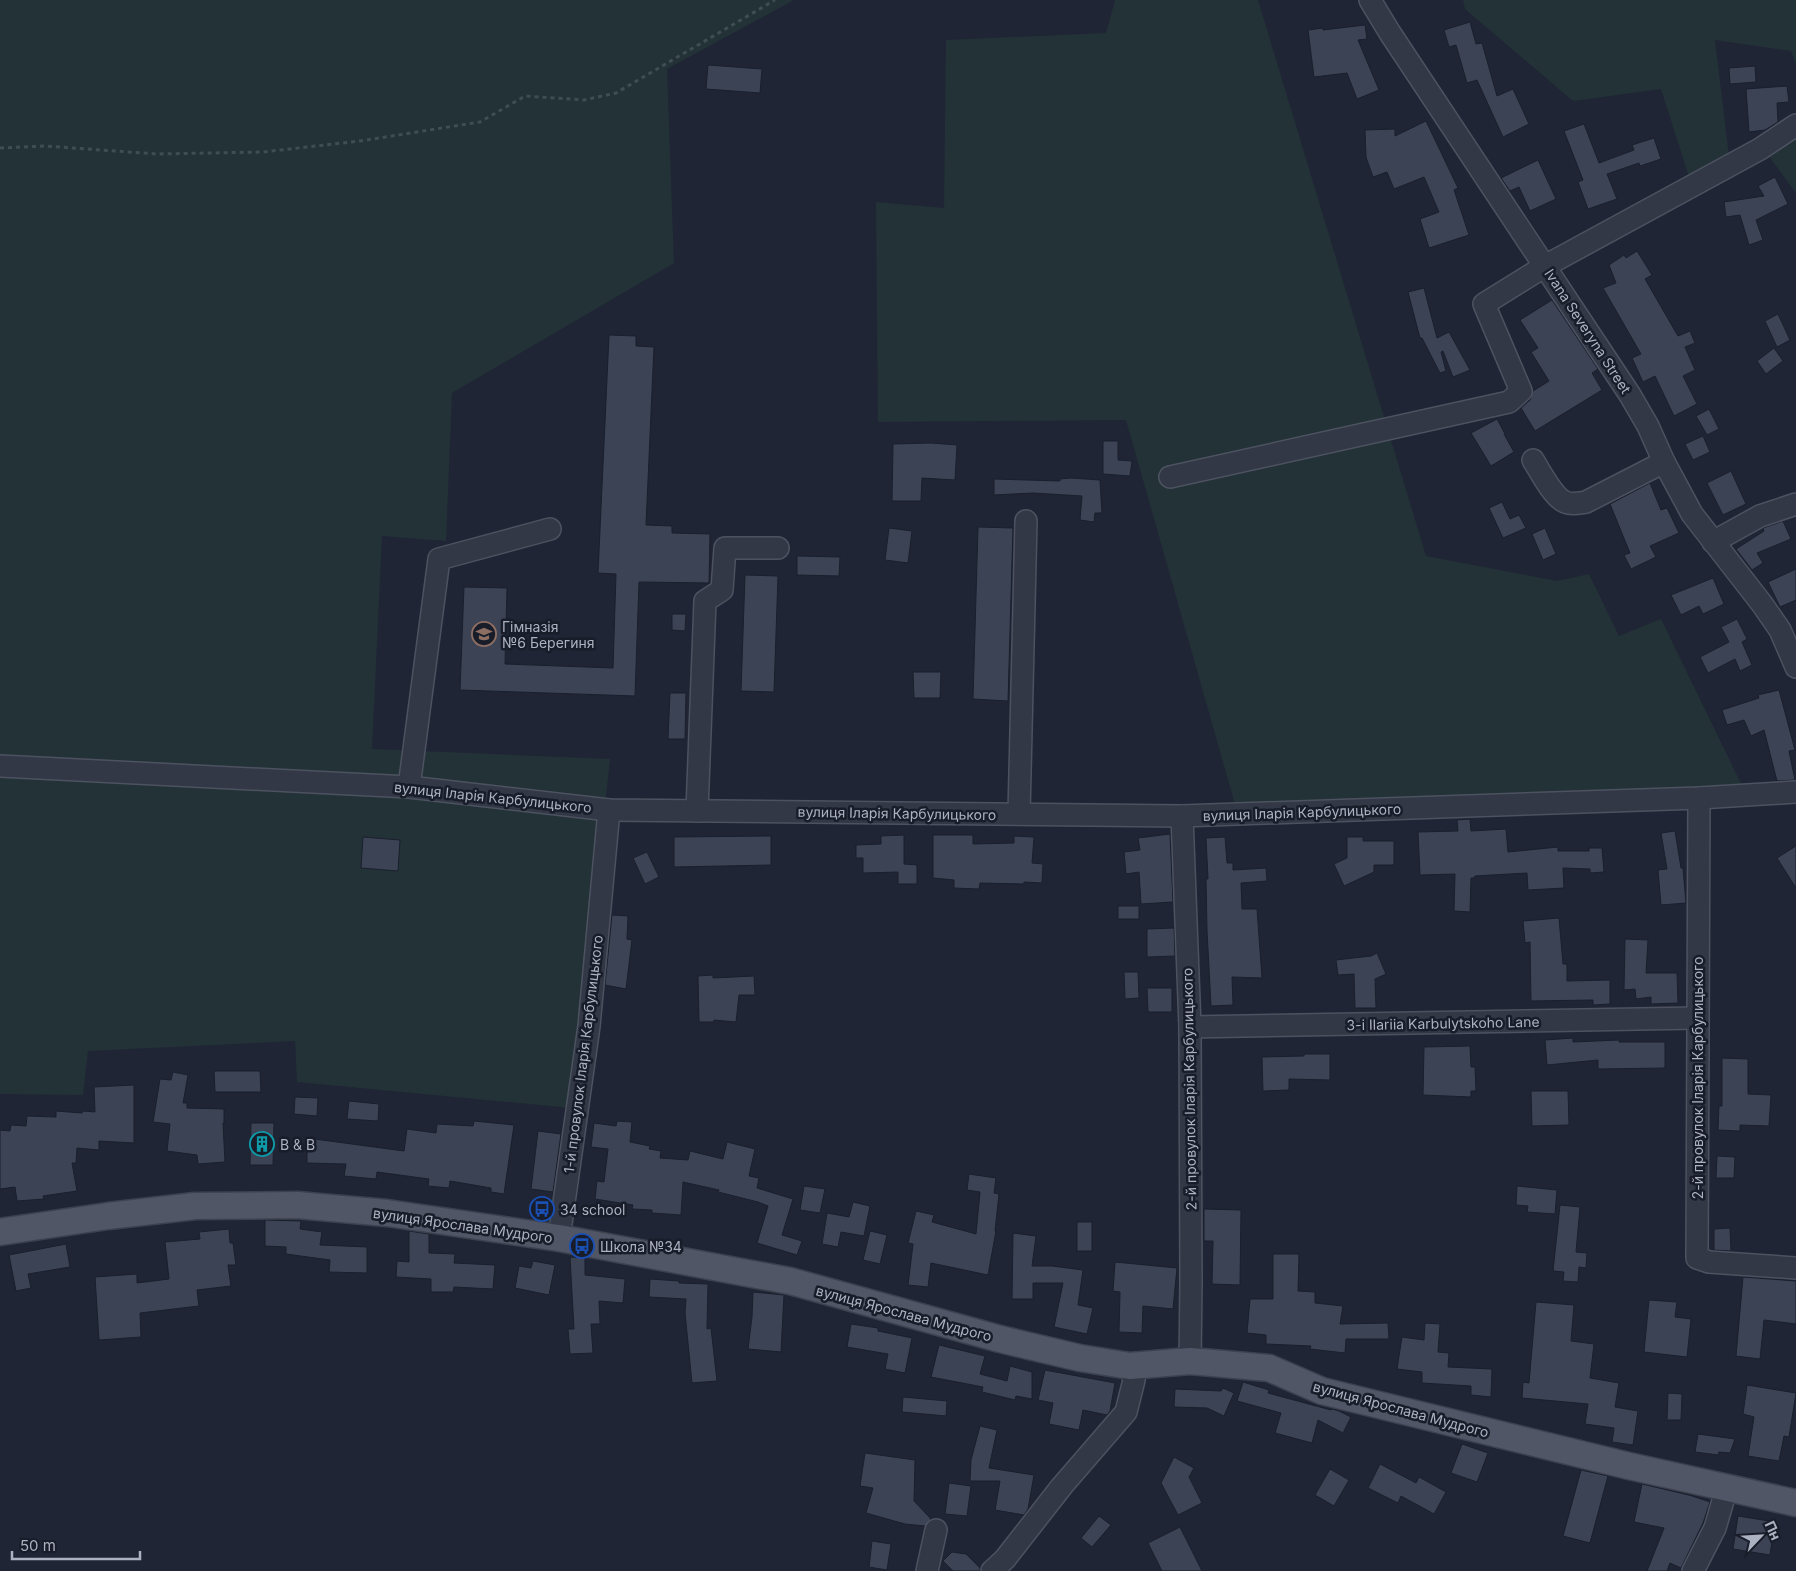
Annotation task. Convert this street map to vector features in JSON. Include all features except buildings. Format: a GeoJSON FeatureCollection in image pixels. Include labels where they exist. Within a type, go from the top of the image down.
{"type":"FeatureCollection","features":[{"type":"Feature","properties":{"kind":"main road","name":"вулиця Ярослава Мудрого"},"geometry":{"type":"LineString","coordinates":[[0,1232],[108,1216],[195,1206],[297,1205],[387,1213],[559,1238],[790,1282],[1009,1341],[1080,1358],[1130,1366],[1190,1361],[1269,1368],[1322,1391],[1630,1466],[1796,1503]]}},
{"type":"Feature","properties":{"kind":"street","name":"Ivana Severyna Street"},"geometry":{"type":"LineString","coordinates":[[1370,0],[1630,395],[1648,426],[1664,462],[1692,514],[1737,570],[1780,630],[1796,667]]}},
{"type":"Feature","properties":{"kind":"street"},"geometry":{"type":"LineString","coordinates":[[1170,478],[1509,402],[1520,391],[1484,304],[1545,266],[1760,150],[1796,125]]}},
{"type":"Feature","properties":{"kind":"street"},"geometry":{"type":"LineString","coordinates":[[1532,460],[1557,496],[1566,502],[1576,504],[1586,502],[1664,462]]}},
{"type":"Feature","properties":{"kind":"street"},"geometry":{"type":"LineString","coordinates":[[1713,542],[1760,516],[1796,504]]}},
{"type":"Feature","properties":{"kind":"street"},"geometry":{"type":"LineString","coordinates":[[1019,814],[1026,521]]}},
{"type":"Feature","properties":{"kind":"street"},"geometry":{"type":"LineString","coordinates":[[410,787],[439,559],[550,529]]}},
{"type":"Feature","properties":{"kind":"street"},"geometry":{"type":"LineString","coordinates":[[697,811],[705,601],[722,590],[725,548],[778,548]]}},
{"type":"Feature","properties":{"kind":"street","name":"вулиця Іларія Карбулицького"},"geometry":{"type":"LineString","coordinates":[[0,766],[410,787],[609,810],[1182,816],[1699,798],[1796,792]]}},
{"type":"Feature","properties":{"kind":"street","name":"2-й провулок Іларія Карбулицького"},"geometry":{"type":"LineString","coordinates":[[1699,798],[1697,1258],[1709,1262],[1796,1268]]}},
{"type":"Feature","properties":{"kind":"street","name":"1-й провулок Іларія Карбулицького"},"geometry":{"type":"LineString","coordinates":[[559,1238],[589,1026],[609,810]]}},
{"type":"Feature","properties":{"kind":"street","name":"2-й провулок Іларія Карбулицького"},"geometry":{"type":"LineString","coordinates":[[1182,816],[1190,1027],[1190,1361]]}},
{"type":"Feature","properties":{"kind":"street","name":"3-i Ilariia Karbulytskoho Lane"},"geometry":{"type":"LineString","coordinates":[[1190,1027],[1697,1018]]}},
{"type":"Feature","properties":{"kind":"street"},"geometry":{"type":"LineString","coordinates":[[992,1571],[1005,1559],[1056,1493],[1126,1412],[1134,1380],[1130,1366]]}},
{"type":"Feature","properties":{"kind":"street"},"geometry":{"type":"LineString","coordinates":[[1694,1571],[1715,1528],[1727,1487]]}},
{"type":"Feature","properties":{"kind":"street"},"geometry":{"type":"LineString","coordinates":[[927,1571],[936,1530]]}},
{"type":"Feature","properties":{"kind":"path"},"geometry":{"type":"LineString","coordinates":[[0,148],[45,146],[157,154],[262,152],[360,141],[480,122],[525,96],[584,100],[616,93],[775,0]]}},
{"type":"Feature","properties":{"kind":"shaded area"},"geometry":{"type":"Polygon","coordinates":[[[0,0],[794,0],[667,69],[674,263],[452,393],[446,541],[382,536],[372,749],[610,759],[572,1108],[297,1082],[295,1041],[88,1051],[83,1095],[0,1094],[0,0]]]}},
{"type":"Feature","properties":{"kind":"shaded area"},"geometry":{"type":"Polygon","coordinates":[[[1115,0],[1258,0],[1426,556],[1557,581],[1589,574],[1619,636],[1661,619],[1749,800],[1240,822],[1126,420],[878,422],[876,202],[944,208],[946,40],[1106,33],[1115,0]]]}},
{"type":"Feature","properties":{"kind":"shaded area"},"geometry":{"type":"Polygon","coordinates":[[[1463,0],[1796,0],[1796,64],[1791,51],[1715,40],[1729,156],[1689,177],[1661,89],[1573,101],[1465,9],[1463,0]]]}},
{"type":"Feature","properties":{"kind":"shaded area"},"geometry":{"type":"Polygon","coordinates":[[[1796,120],[1796,193],[1760,144],[1796,120]]]}},
{"type":"Feature","properties":{"kind":"place","name":"Гімназія №6 Берегиня"},"geometry":{"type":"Point","coordinates":[484,634]}},
{"type":"Feature","properties":{"kind":"place","name":"B & B"},"geometry":{"type":"Point","coordinates":[262,1144]}},
{"type":"Feature","properties":{"kind":"place","name":"34 school"},"geometry":{"type":"Point","coordinates":[542,1209]}},
{"type":"Feature","properties":{"kind":"place","name":"Школа №34"},"geometry":{"type":"Point","coordinates":[582,1246]}}]}
